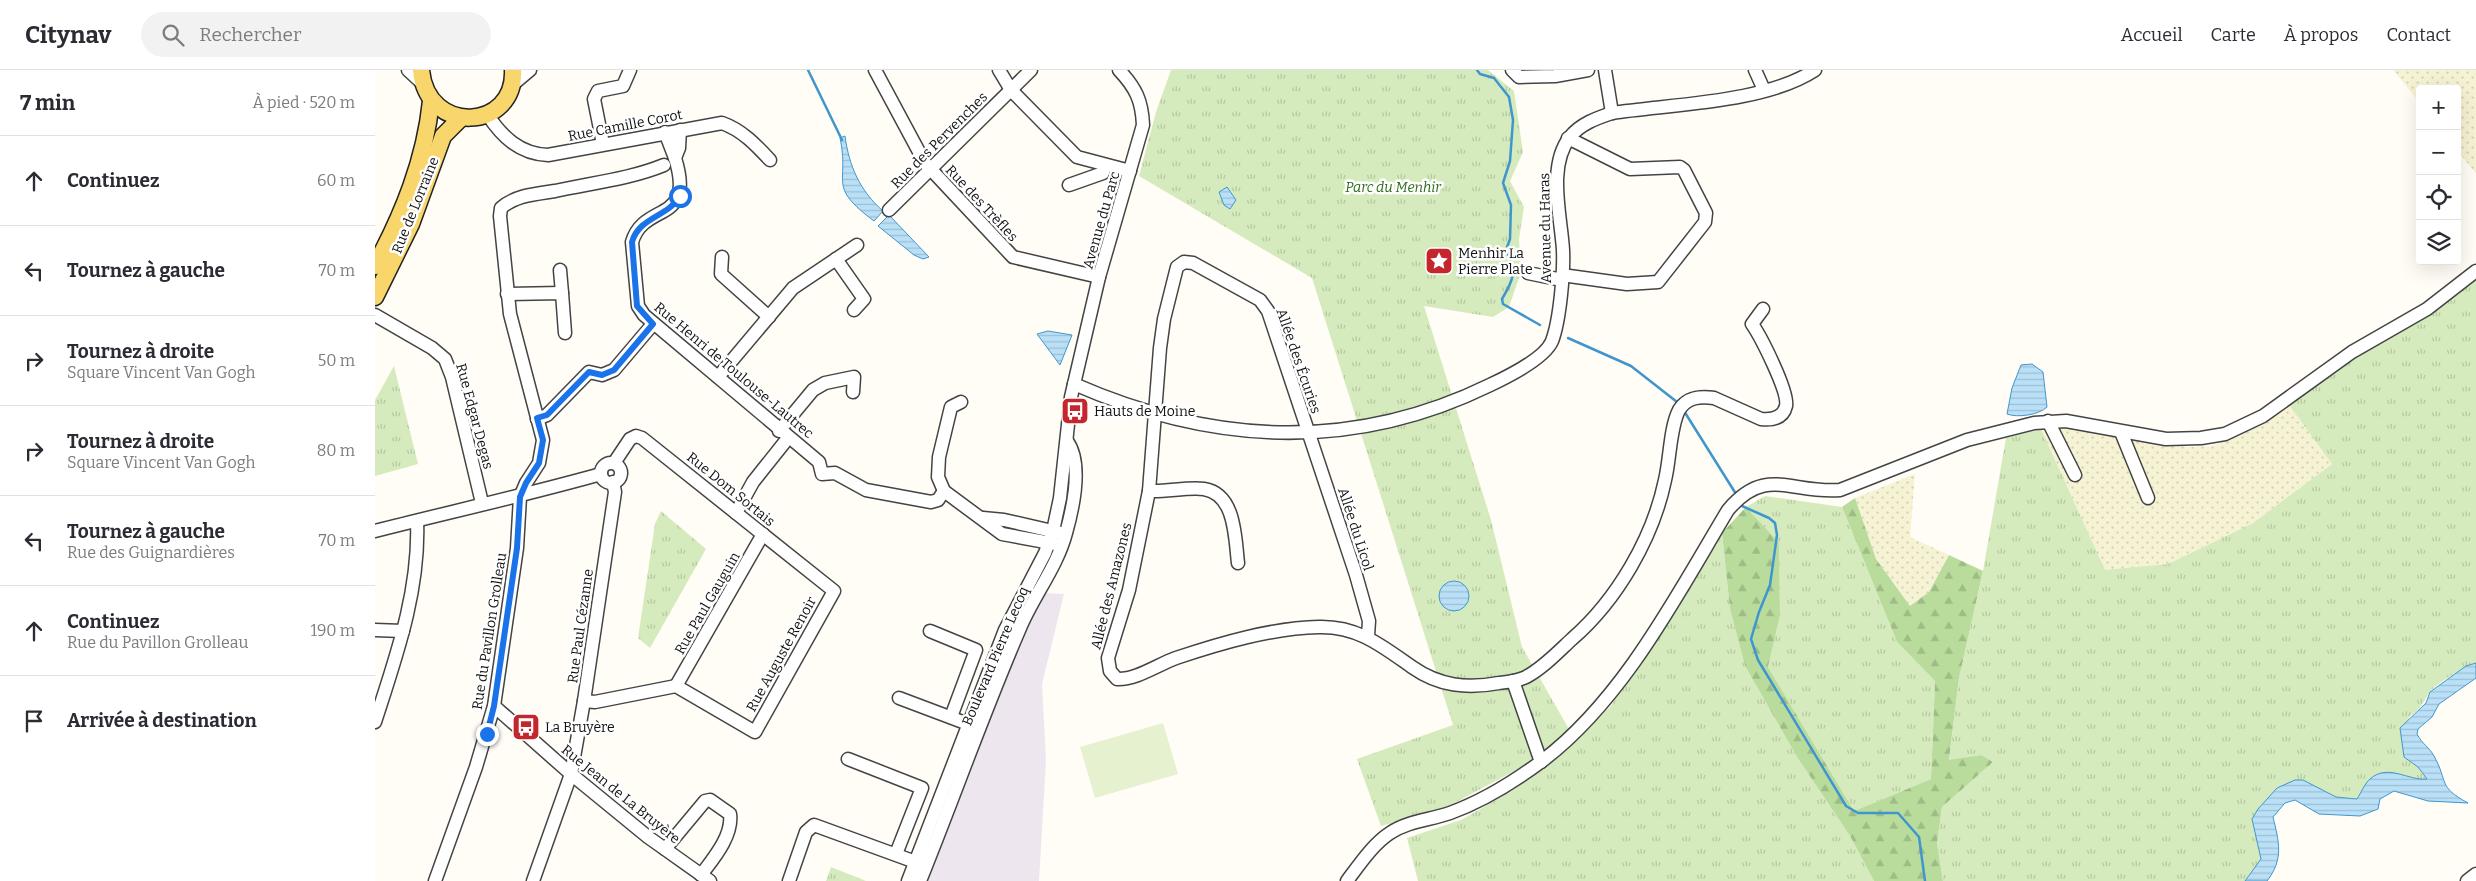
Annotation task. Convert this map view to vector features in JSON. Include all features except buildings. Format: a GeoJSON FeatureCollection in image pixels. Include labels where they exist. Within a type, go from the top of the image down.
{"type":"FeatureCollection","features":[{"type":"Feature","properties":{"kind":"main road"},"geometry":{"type":"LineString","coordinates":[[422,76],[431,101],[445,112],[461,118],[475,118],[487,114],[500,105],[511,86],[513,70]]}},
{"type":"Feature","properties":{"kind":"main road","name":"Rue de Lorraine"},"geometry":{"type":"LineString","coordinates":[[375,266],[395,228],[420,160],[431,101]]}},
{"type":"Feature","properties":{"kind":"main road","name":"Rue de Lorraine"},"geometry":{"type":"LineString","coordinates":[[375,297],[411,224],[443,136],[461,118]]}},
{"type":"Feature","properties":{"kind":"street"},"geometry":{"type":"LineString","coordinates":[[408,70],[422,76]]}},
{"type":"Feature","properties":{"kind":"street"},"geometry":{"type":"LineString","coordinates":[[511,86],[530,70]]}},
{"type":"Feature","properties":{"kind":"street"},"geometry":{"type":"LineString","coordinates":[[603,144],[594,99],[598,92],[623,86],[630,70]]}},
{"type":"Feature","properties":{"kind":"street","name":"Rue des Trèfles"},"geometry":{"type":"LineString","coordinates":[[875,70],[931,170],[1013,257],[1099,277]]}},
{"type":"Feature","properties":{"kind":"street"},"geometry":{"type":"LineString","coordinates":[[999,70],[1011,90],[1077,158],[1130,171]]}},
{"type":"Feature","properties":{"kind":"street","name":"Rue des Pervenches"},"geometry":{"type":"LineString","coordinates":[[889,210],[1031,70]]}},
{"type":"Feature","properties":{"kind":"street","name":"Avenue du Parc"},"geometry":{"type":"LineString","coordinates":[[1074,384],[1099,277],[1143,125],[1142,106],[1131,83],[1119,70]]}},
{"type":"Feature","properties":{"kind":"street"},"geometry":{"type":"LineString","coordinates":[[1512,70],[1519,77],[1555,76],[1588,70]]}},
{"type":"Feature","properties":{"kind":"street"},"geometry":{"type":"LineString","coordinates":[[1605,70],[1612,112]]}},
{"type":"Feature","properties":{"kind":"street"},"geometry":{"type":"LineString","coordinates":[[1755,70],[1764,90]]}},
{"type":"Feature","properties":{"kind":"street"},"geometry":{"type":"LineString","coordinates":[[1528,273],[1627,284],[1658,282],[1705,222],[1706,213],[1684,170],[1680,167],[1630,169],[1568,138],[1582,126],[1612,112],[1700,103],[1764,90],[1801,79],[1815,70]]}},
{"type":"Feature","properties":{"kind":"street","name":"Rue Camille Corot"},"geometry":{"type":"LineString","coordinates":[[487,114],[505,137],[528,152],[548,155],[722,123],[733,127],[755,143],[770,160]]}},
{"type":"Feature","properties":{"kind":"street","name":"Rue Henri de Toulouse-Lautrec"},"geometry":{"type":"LineString","coordinates":[[669,162],[679,148],[679,130]]}},
{"type":"Feature","properties":{"kind":"street","name":"Rue Henri de Toulouse-Lautrec"},"geometry":{"type":"LineString","coordinates":[[665,132],[669,162],[679,171],[680,196],[667,210],[641,225],[635,232],[632,242],[637,306],[653,324],[719,377],[784,435],[819,462],[822,474],[835,473],[866,490],[931,502],[939,500],[944,491]]}},
{"type":"Feature","properties":{"kind":"street","name":"Avenue du Haras"},"geometry":{"type":"LineString","coordinates":[[1074,384],[1155,413],[1203,425],[1228,429],[1307,433],[1351,429],[1439,408],[1512,373],[1536,358],[1552,341],[1562,278],[1558,178],[1560,158],[1568,138]]}},
{"type":"Feature","properties":{"kind":"street"},"geometry":{"type":"LineString","coordinates":[[520,497],[526,483],[539,463],[543,440],[507,294],[500,216],[501,208],[509,201],[651,170],[669,162]]}},
{"type":"Feature","properties":{"kind":"street"},"geometry":{"type":"LineString","coordinates":[[1069,185],[1103,173],[1105,165]]}},
{"type":"Feature","properties":{"kind":"street"},"geometry":{"type":"LineString","coordinates":[[375,275],[393,240],[395,228]]}},
{"type":"Feature","properties":{"kind":"street"},"geometry":{"type":"LineString","coordinates":[[719,377],[793,288],[857,245]]}},
{"type":"Feature","properties":{"kind":"street"},"geometry":{"type":"LineString","coordinates":[[722,257],[721,274],[769,317]]}},
{"type":"Feature","properties":{"kind":"street"},"geometry":{"type":"LineString","coordinates":[[836,259],[864,299],[854,310]]}},
{"type":"Feature","properties":{"kind":"street","name":"Allée des Écuries"},"geometry":{"type":"LineString","coordinates":[[1155,413],[1160,348],[1177,267],[1185,262],[1193,263],[1259,300],[1268,311],[1307,433]]}},
{"type":"Feature","properties":{"kind":"street"},"geometry":{"type":"LineString","coordinates":[[560,270],[565,333]]}},
{"type":"Feature","properties":{"kind":"street"},"geometry":{"type":"LineString","coordinates":[[1347,881],[1363,860],[1388,834],[1404,825],[1449,813],[1475,802],[1541,762],[1581,726],[1629,667],[1680,590],[1728,510],[1741,495],[1757,486],[1775,484],[1819,492],[1840,490],[1967,440],[2049,421],[2066,421],[2167,439],[2213,436],[2239,428],[2273,409],[2352,352],[2427,309],[2476,271]]}},
{"type":"Feature","properties":{"kind":"street"},"geometry":{"type":"LineString","coordinates":[[507,294],[562,294]]}},
{"type":"Feature","properties":{"kind":"street"},"geometry":{"type":"LineString","coordinates":[[1541,762],[1513,681],[1525,677],[1575,637],[1620,582],[1648,532],[1660,501],[1675,420],[1683,404],[1695,397],[1706,396],[1723,401],[1761,419],[1778,418],[1786,407],[1784,392],[1762,338],[1752,324],[1763,309]]}},
{"type":"Feature","properties":{"kind":"street","name":"Rue Edgar Degas"},"geometry":{"type":"LineString","coordinates":[[375,315],[432,348],[445,359],[452,377],[482,504]]}},
{"type":"Feature","properties":{"kind":"street"},"geometry":{"type":"LineString","coordinates":[[537,418],[547,415],[589,372],[602,375],[614,370],[653,324]]}},
{"type":"Feature","properties":{"kind":"street"},"geometry":{"type":"LineString","coordinates":[[736,513],[753,482],[813,390],[825,383],[854,377],[853,392]]}},
{"type":"Feature","properties":{"kind":"street","name":"Boulevard Pierre Lecoq"},"geometry":{"type":"LineString","coordinates":[[920,881],[921,864],[974,727],[1005,630],[1051,537],[1060,498],[1074,384]]}},
{"type":"Feature","properties":{"kind":"street"},"geometry":{"type":"LineString","coordinates":[[961,402],[951,406],[939,457],[938,477],[944,491],[979,518],[1004,520],[1064,540]]}},
{"type":"Feature","properties":{"kind":"street","name":"Allée des Amazones"},"geometry":{"type":"LineString","coordinates":[[1155,413],[1149,491],[1129,590],[1108,658],[1110,671],[1117,679],[1125,680],[1173,659],[1219,645],[1301,628],[1335,627],[1368,636],[1413,668],[1440,682],[1472,687],[1513,681]]}},
{"type":"Feature","properties":{"kind":"street"},"geometry":{"type":"LineString","coordinates":[[2049,421],[2075,475]]}},
{"type":"Feature","properties":{"kind":"street"},"geometry":{"type":"LineString","coordinates":[[2121,432],[2121,437],[2148,498]]}},
{"type":"Feature","properties":{"kind":"street","name":"Allée du Licol"},"geometry":{"type":"LineString","coordinates":[[1307,433],[1332,501],[1369,620],[1368,636]]}},
{"type":"Feature","properties":{"kind":"street","name":"Rue Dom Sortais"},"geometry":{"type":"LineString","coordinates":[[614,463],[630,440],[636,436],[642,438],[834,591]]}},
{"type":"Feature","properties":{"kind":"street","name":"Boulevard Pierre Lecoq"},"geometry":{"type":"LineString","coordinates":[[974,727],[1064,540],[1072,511],[1075,469],[1073,453],[1067,441]]}},
{"type":"Feature","properties":{"kind":"street"},"geometry":{"type":"LineString","coordinates":[[614,463],[619,467],[618,479],[613,482],[604,480],[601,474],[603,466],[614,463]]}},
{"type":"Feature","properties":{"kind":"street"},"geometry":{"type":"LineString","coordinates":[[375,531],[482,504],[520,497],[601,474]]}},
{"type":"Feature","properties":{"kind":"street","name":"Rue Paul Cézanne"},"geometry":{"type":"LineString","coordinates":[[533,881],[571,774],[584,701],[615,492],[613,482]]}},
{"type":"Feature","properties":{"kind":"street"},"geometry":{"type":"LineString","coordinates":[[1149,491],[1206,489],[1221,498],[1229,509],[1234,525],[1238,562]]}},
{"type":"Feature","properties":{"kind":"street","name":"Rue du Pavillon Grolleau"},"geometry":{"type":"LineString","coordinates":[[435,881],[477,767],[494,706],[517,548],[520,497]]}},
{"type":"Feature","properties":{"kind":"street"},"geometry":{"type":"LineString","coordinates":[[375,722],[403,631],[415,565],[417,521]]}},
{"type":"Feature","properties":{"kind":"street","name":"Rue Paul Gauguin"},"geometry":{"type":"LineString","coordinates":[[676,686],[763,534]]}},
{"type":"Feature","properties":{"kind":"street","name":"Rue Auguste Renoir"},"geometry":{"type":"LineString","coordinates":[[676,686],[755,732],[834,591]]}},
{"type":"Feature","properties":{"kind":"street"},"geometry":{"type":"LineString","coordinates":[[375,630],[403,631]]}},
{"type":"Feature","properties":{"kind":"street"},"geometry":{"type":"LineString","coordinates":[[930,631],[976,650],[951,717]]}},
{"type":"Feature","properties":{"kind":"street"},"geometry":{"type":"LineString","coordinates":[[584,701],[595,702],[676,686]]}},
{"type":"Feature","properties":{"kind":"street"},"geometry":{"type":"LineString","coordinates":[[899,698],[974,727]]}},
{"type":"Feature","properties":{"kind":"street","name":"Rue Jean de La Bruyère"},"geometry":{"type":"LineString","coordinates":[[494,706],[571,774],[665,849],[705,878]]}},
{"type":"Feature","properties":{"kind":"street"},"geometry":{"type":"LineString","coordinates":[[848,759],[922,788],[896,854]]}},
{"type":"Feature","properties":{"kind":"street"},"geometry":{"type":"LineString","coordinates":[[665,849],[705,802],[711,800],[729,814],[729,828],[705,878]]}},
{"type":"Feature","properties":{"kind":"street"},"geometry":{"type":"LineString","coordinates":[[789,881],[807,832],[814,824],[921,864]]}},
{"type":"Feature","properties":{"kind":"street","name":"Boulevard Pierre Lecoq"},"geometry":{"type":"LineString","coordinates":[[907,881],[921,864]]}},
{"type":"Feature","properties":{"kind":"street"},"geometry":{"type":"LineString","coordinates":[[2467,881],[2476,874]]}},
{"type":"Feature","properties":{"kind":"shaded area"},"geometry":{"type":"Polygon","coordinates":[[[2393,70],[2476,70],[2476,174],[2461,155],[2461,85],[2416,85],[2416,98],[2393,70]]]}},
{"type":"Feature","properties":{"kind":"shaded area"},"geometry":{"type":"Polygon","coordinates":[[[2289,405],[2332,464],[2253,523],[2168,564],[2105,571],[2041,429],[2056,426],[2104,431],[2188,447],[2212,446],[2236,437],[2289,405]]]}},
{"type":"Feature","properties":{"kind":"shaded area"},"geometry":{"type":"Polygon","coordinates":[[[1915,474],[1910,537],[1949,555],[1929,592],[1910,606],[1876,559],[1855,498],[1915,474]]]}},
{"type":"Feature","properties":{"kind":"shaded area"},"geometry":{"type":"Polygon","coordinates":[[[1027,592],[1064,594],[1042,684],[1046,760],[1039,881],[916,881],[1027,592]]]}},
{"type":"Feature","properties":{"kind":"green space","name":"Parc du Menhir"},"geometry":{"type":"Polygon","coordinates":[[[1171,70],[1488,70],[1514,91],[1523,152],[1510,181],[1524,207],[1519,239],[1521,272],[1509,307],[1493,317],[1424,306],[1491,520],[1522,647],[1570,731],[1533,761],[1438,811],[1381,826],[1357,759],[1453,725],[1312,278],[1139,176],[1156,112],[1171,70]]]}},
{"type":"Feature","properties":{"kind":"green space"},"geometry":{"type":"Polygon","coordinates":[[[2476,279],[2476,663],[2444,680],[2429,693],[2423,704],[2409,717],[2404,757],[2418,767],[2427,780],[2418,780],[2407,776],[2370,778],[2357,799],[2336,797],[2303,780],[2277,788],[2258,809],[2252,819],[2261,859],[2245,881],[1943,881],[1937,843],[1942,807],[1993,762],[1980,755],[1949,761],[1959,678],[1983,571],[2006,438],[2041,429],[2105,570],[2168,564],[2253,523],[2332,464],[2289,405],[2350,360],[2428,317],[2476,279]]]}},
{"type":"Feature","properties":{"kind":"green space"},"geometry":{"type":"Polygon","coordinates":[[[394,366],[418,464],[375,476],[375,400],[394,366]]]}},
{"type":"Feature","properties":{"kind":"green space"},"geometry":{"type":"Polygon","coordinates":[[[1765,496],[1842,507],[1897,642],[1935,681],[1931,779],[1854,811],[1768,667],[1780,616],[1779,544],[1746,507],[1765,496]]]}},
{"type":"Feature","properties":{"kind":"green space"},"geometry":{"type":"Polygon","coordinates":[[[1855,498],[1876,559],[1910,606],[1929,592],[1949,555],[1983,571],[1959,678],[1949,760],[1981,755],[1993,762],[1942,807],[1937,843],[1943,881],[1874,881],[1850,836],[1797,757],[1745,666],[1730,609],[1722,533],[1746,507],[1779,543],[1780,616],[1768,667],[1854,811],[1931,779],[1935,681],[1897,642],[1842,507],[1855,498]]]}},
{"type":"Feature","properties":{"kind":"green space"},"geometry":{"type":"Polygon","coordinates":[[[661,511],[706,549],[650,648],[638,638],[655,524],[661,511]]]}},
{"type":"Feature","properties":{"kind":"green space"},"geometry":{"type":"Polygon","coordinates":[[[1722,533],[1730,609],[1745,666],[1797,757],[1850,836],[1874,881],[1418,881],[1407,838],[1461,820],[1510,792],[1553,761],[1610,707],[1673,616],[1722,533]]]}},
{"type":"Feature","properties":{"kind":"green space"},"geometry":{"type":"Polygon","coordinates":[[[1163,723],[1178,774],[1095,798],[1080,747],[1163,723]]]}},
{"type":"Feature","properties":{"kind":"green space"},"geometry":{"type":"Polygon","coordinates":[[[831,867],[866,881],[826,881],[831,867]]]}},
{"type":"Feature","properties":{"kind":"water"},"geometry":{"type":"Polygon","coordinates":[[[845,136],[849,158],[857,177],[868,195],[883,211],[874,221],[859,209],[845,191],[840,138],[845,136]]]}},
{"type":"Feature","properties":{"kind":"water"},"geometry":{"type":"Polygon","coordinates":[[[1227,187],[1236,200],[1230,209],[1224,205],[1219,192],[1227,187]]]}},
{"type":"Feature","properties":{"kind":"water"},"geometry":{"type":"Polygon","coordinates":[[[889,215],[929,257],[923,259],[914,255],[878,226],[889,215]]]}},
{"type":"Feature","properties":{"kind":"water"},"geometry":{"type":"Polygon","coordinates":[[[1048,331],[1072,335],[1060,365],[1037,334],[1048,331]]]}},
{"type":"Feature","properties":{"kind":"water"},"geometry":{"type":"Polygon","coordinates":[[[2032,364],[2043,372],[2047,407],[2039,412],[2028,415],[2016,416],[2007,414],[2012,388],[2021,365],[2032,364]]]}},
{"type":"Feature","properties":{"kind":"water"},"geometry":{"type":"Polygon","coordinates":[[[1454,581],[1460,582],[1468,590],[1468,602],[1460,610],[1454,611],[1448,610],[1440,602],[1439,596],[1440,590],[1448,582],[1454,581]]]}},
{"type":"Feature","properties":{"kind":"water"},"geometry":{"type":"Polygon","coordinates":[[[2476,663],[2476,678],[2439,704],[2432,717],[2418,729],[2417,734],[2434,756],[2448,788],[2468,803],[2428,801],[2394,791],[2380,799],[2378,809],[2360,816],[2319,814],[2295,800],[2285,803],[2273,817],[2279,850],[2272,873],[2267,881],[2245,881],[2261,859],[2252,819],[2258,809],[2277,788],[2295,780],[2303,780],[2336,797],[2357,799],[2368,781],[2377,774],[2391,772],[2427,779],[2418,767],[2404,757],[2400,728],[2426,703],[2430,692],[2466,666],[2476,663]]]}},
{"type":"Feature","properties":{"kind":"waterway"},"geometry":{"type":"LineString","coordinates":[[808,70],[842,140]]}},
{"type":"Feature","properties":{"kind":"waterway"},"geometry":{"type":"LineString","coordinates":[[1477,70],[1480,74],[1494,78],[1509,97],[1513,120],[1510,161],[1503,183],[1511,205],[1510,239],[1506,250],[1512,264],[1513,275],[1502,299],[1503,304],[1540,325]]}},
{"type":"Feature","properties":{"kind":"waterway"},"geometry":{"type":"LineString","coordinates":[[1568,338],[1631,366],[1677,402]]}},
{"type":"Feature","properties":{"kind":"waterway"},"geometry":{"type":"LineString","coordinates":[[1684,411],[1736,494]]}},
{"type":"Feature","properties":{"kind":"waterway"},"geometry":{"type":"LineString","coordinates":[[1742,506],[1769,518],[1775,523],[1777,535],[1770,585],[1751,639],[1758,660],[1846,806],[1858,813],[1898,813],[1919,837],[1925,881]]}},
{"type":"Feature","properties":{"kind":"place","name":"Menhir La Pierre Plate"},"geometry":{"type":"Point","coordinates":[1439,261]}},
{"type":"Feature","properties":{"kind":"place","name":"Hauts de Moine"},"geometry":{"type":"Point","coordinates":[1075,411]}},
{"type":"Feature","properties":{"kind":"place","name":"La Bruyère"},"geometry":{"type":"Point","coordinates":[526,727]}},
{"type":"Feature","properties":{"kind":"route"},"geometry":{"type":"LineString","coordinates":[[487,734],[494,706],[517,548],[520,497],[526,483],[539,463],[543,440],[537,418],[547,415],[589,372],[602,375],[609,374],[614,370],[653,324],[637,306],[632,242],[635,232],[641,225],[667,210],[680,196]]}}]}
